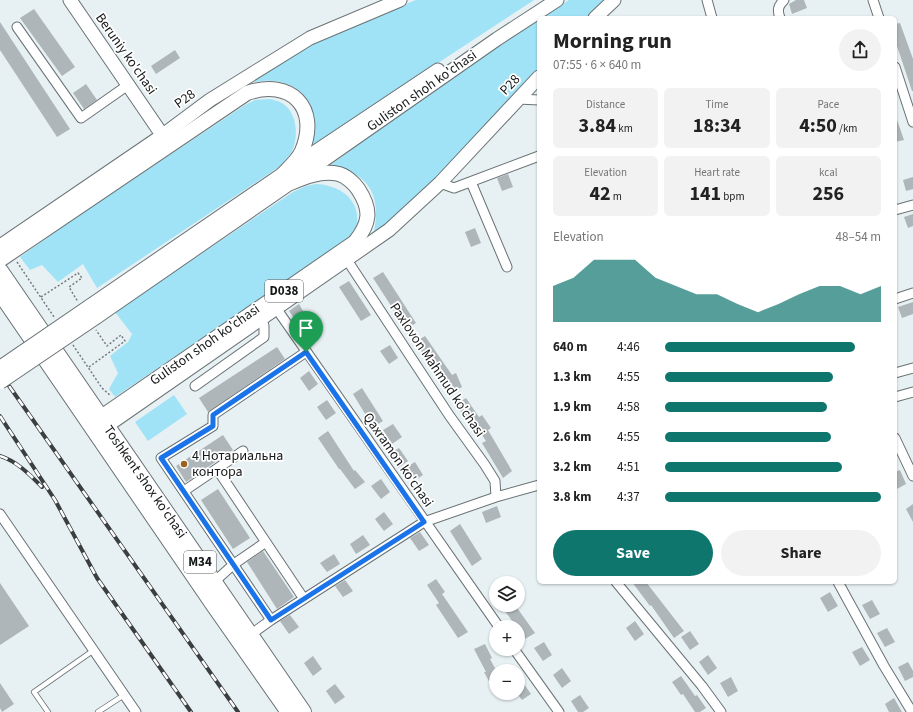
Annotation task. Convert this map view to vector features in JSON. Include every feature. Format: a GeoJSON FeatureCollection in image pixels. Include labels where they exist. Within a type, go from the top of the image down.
{"type":"FeatureCollection","features":[{"type":"Feature","properties":{"kind":"highway","name":"Toshkent shox ko'chasi"},"geometry":{"type":"LineString","coordinates":[[0,271],[99,425],[219,602],[289,712]]}},
{"type":"Feature","properties":{"kind":"highway","name":"Toshkent shox ko'chasi"},"geometry":{"type":"LineString","coordinates":[[0,292],[214,582],[219,602],[250,635],[304,712]]}},
{"type":"Feature","properties":{"kind":"main road","name":"Beruniy ko'chasi"},"geometry":{"type":"LineString","coordinates":[[70,0],[166,140]]}},
{"type":"Feature","properties":{"kind":"main road","name":"Р28"},"geometry":{"type":"LineString","coordinates":[[0,246],[166,140],[210,100],[310,38],[400,0]]}},
{"type":"Feature","properties":{"kind":"main road","name":"Guliston shoh ko'chasi"},"geometry":{"type":"LineString","coordinates":[[0,382],[90,314],[285,180],[542,0]]}},
{"type":"Feature","properties":{"kind":"main road","name":"Guliston shoh ko'chasi"},"geometry":{"type":"LineString","coordinates":[[285,180],[557,0]]}},
{"type":"Feature","properties":{"kind":"main road"},"geometry":{"type":"LineString","coordinates":[[597,16],[614,0]]}},
{"type":"Feature","properties":{"kind":"main road","name":"Р28"},"geometry":{"type":"LineString","coordinates":[[347,260],[389,230],[440,183],[537,79]]}},
{"type":"Feature","properties":{"kind":"main road","name":"Guliston shoh ko'chasi"},"geometry":{"type":"LineString","coordinates":[[0,260],[166,140],[247,93],[259,89],[265,88],[284,91],[294,97],[301,104],[306,115],[308,124],[306,138],[301,152],[285,180]]}},
{"type":"Feature","properties":{"kind":"main road","name":"Guliston shoh ko'chasi"},"geometry":{"type":"LineString","coordinates":[[99,425],[355,242],[362,233],[366,224],[368,211],[364,197],[354,183],[340,174],[324,173],[285,180]]}},
{"type":"Feature","properties":{"kind":"main road","name":"D038"},"geometry":{"type":"LineString","coordinates":[[99,425],[218,349],[347,260]]}},
{"type":"Feature","properties":{"kind":"main road","name":"Guliston shoh ko'chasi"},"geometry":{"type":"LineString","coordinates":[[0,368],[90,314]]}},
{"type":"Feature","properties":{"kind":"street"},"geometry":{"type":"LineString","coordinates":[[707,0],[711,16]]}},
{"type":"Feature","properties":{"kind":"street"},"geometry":{"type":"LineString","coordinates":[[873,0],[878,16]]}},
{"type":"Feature","properties":{"kind":"street"},"geometry":{"type":"LineString","coordinates":[[779,16],[778,12],[782,2]]}},
{"type":"Feature","properties":{"kind":"street"},"geometry":{"type":"LineString","coordinates":[[17,27],[81,118],[128,85]]}},
{"type":"Feature","properties":{"kind":"street"},"geometry":{"type":"LineString","coordinates":[[897,73],[913,122]]}},
{"type":"Feature","properties":{"kind":"street"},"geometry":{"type":"LineString","coordinates":[[518,99],[537,100]]}},
{"type":"Feature","properties":{"kind":"street"},"geometry":{"type":"LineString","coordinates":[[440,183],[454,188],[537,157]]}},
{"type":"Feature","properties":{"kind":"street"},"geometry":{"type":"LineString","coordinates":[[471,182],[507,267]]}},
{"type":"Feature","properties":{"kind":"street"},"geometry":{"type":"LineString","coordinates":[[897,209],[913,205]]}},
{"type":"Feature","properties":{"kind":"street","name":"Paxlovon Mahmud ko'chasi"},"geometry":{"type":"LineString","coordinates":[[347,260],[449,415],[486,465],[495,480],[496,497]]}},
{"type":"Feature","properties":{"kind":"street"},"geometry":{"type":"LineString","coordinates":[[897,298],[913,293]]}},
{"type":"Feature","properties":{"kind":"street","name":"Qaxramon ko'chasi"},"geometry":{"type":"LineString","coordinates":[[276,308],[424,522],[494,620]]}},
{"type":"Feature","properties":{"kind":"street"},"geometry":{"type":"LineString","coordinates":[[195,386],[264,337],[262,318]]}},
{"type":"Feature","properties":{"kind":"street"},"geometry":{"type":"LineString","coordinates":[[218,349],[229,362]]}},
{"type":"Feature","properties":{"kind":"street"},"geometry":{"type":"LineString","coordinates":[[271,620],[161,458],[213,426],[213,415],[306,352]]}},
{"type":"Feature","properties":{"kind":"street"},"geometry":{"type":"LineString","coordinates":[[897,372],[913,368]]}},
{"type":"Feature","properties":{"kind":"street"},"geometry":{"type":"LineString","coordinates":[[897,396],[913,392]]}},
{"type":"Feature","properties":{"kind":"street"},"geometry":{"type":"LineString","coordinates":[[897,442],[913,476]]}},
{"type":"Feature","properties":{"kind":"street"},"geometry":{"type":"LineString","coordinates":[[184,491],[244,451]]}},
{"type":"Feature","properties":{"kind":"street"},"geometry":{"type":"LineString","coordinates":[[217,469],[304,599]]}},
{"type":"Feature","properties":{"kind":"street"},"geometry":{"type":"LineString","coordinates":[[250,635],[424,522],[496,497],[537,486]]}},
{"type":"Feature","properties":{"kind":"street"},"geometry":{"type":"LineString","coordinates":[[0,514],[136,712]]}},
{"type":"Feature","properties":{"kind":"street"},"geometry":{"type":"LineString","coordinates":[[214,582],[234,564],[266,542]]}},
{"type":"Feature","properties":{"kind":"street"},"geometry":{"type":"LineString","coordinates":[[618,584],[702,686],[721,712]]}},
{"type":"Feature","properties":{"kind":"street"},"geometry":{"type":"LineString","coordinates":[[839,584],[884,666],[912,712]]}},
{"type":"Feature","properties":{"kind":"street"},"geometry":{"type":"LineString","coordinates":[[519,656],[559,712]]}},
{"type":"Feature","properties":{"kind":"lane"},"geometry":{"type":"LineString","coordinates":[[48,712],[34,692],[94,650]]}},
{"type":"Feature","properties":{"kind":"lane"},"geometry":{"type":"LineString","coordinates":[[98,712],[124,695]]}},
{"type":"Feature","properties":{"kind":"path"},"geometry":{"type":"LineString","coordinates":[[41,297],[78,273],[82,278],[68,287],[90,314],[107,346],[121,336],[125,341],[88,368]]}},
{"type":"Feature","properties":{"kind":"shaded area"},"geometry":{"type":"Polygon","coordinates":[[[416,0],[534,0],[406,84],[308,153],[313,138],[314,123],[312,110],[306,98],[298,89],[286,83],[272,81],[255,82],[254,80],[315,40],[416,0]]]}},
{"type":"Feature","properties":{"kind":"shaded area"},"geometry":{"type":"Polygon","coordinates":[[[569,0],[607,0],[591,16],[543,16],[569,0]]]}},
{"type":"Feature","properties":{"kind":"shaded area"},"geometry":{"type":"Polygon","coordinates":[[[537,20],[537,73],[510,104],[386,229],[372,238],[376,219],[376,209],[371,191],[366,183],[359,177],[349,172],[328,167],[425,95],[537,20]]]}},
{"type":"Feature","properties":{"kind":"shaded area"},"geometry":{"type":"Polygon","coordinates":[[[270,99],[281,102],[287,107],[294,118],[296,138],[291,154],[285,161],[276,169],[97,288],[83,264],[58,282],[42,265],[30,270],[20,257],[69,222],[245,105],[255,100],[270,99]]]}},
{"type":"Feature","properties":{"kind":"shaded area"},"geometry":{"type":"Polygon","coordinates":[[[316,184],[339,190],[346,194],[355,206],[357,223],[350,238],[115,397],[109,389],[118,373],[110,356],[128,342],[132,334],[115,312],[293,192],[306,186],[316,184]]]}},
{"type":"Feature","properties":{"kind":"shaded area"},"geometry":{"type":"Polygon","coordinates":[[[174,395],[187,414],[148,441],[135,422],[174,395]]]}},
{"type":"Feature","properties":{"kind":"building"},"geometry":{"type":"Polygon","coordinates":[[[796,0],[804,0],[807,8],[792,14],[789,4],[796,0]]]}},
{"type":"Feature","properties":{"kind":"building"},"geometry":{"type":"Polygon","coordinates":[[[34,9],[75,67],[62,76],[20,18],[34,9]]]}},
{"type":"Feature","properties":{"kind":"building"},"geometry":{"type":"Polygon","coordinates":[[[0,22],[70,129],[57,137],[0,50],[0,22]]]}},
{"type":"Feature","properties":{"kind":"building"},"geometry":{"type":"Polygon","coordinates":[[[900,23],[913,59],[913,91],[897,46],[897,24],[900,23]]]}},
{"type":"Feature","properties":{"kind":"building"},"geometry":{"type":"Polygon","coordinates":[[[175,50],[180,58],[156,74],[151,66],[175,50]]]}},
{"type":"Feature","properties":{"kind":"building"},"geometry":{"type":"Polygon","coordinates":[[[86,84],[97,100],[84,109],[73,93],[86,84]]]}},
{"type":"Feature","properties":{"kind":"building"},"geometry":{"type":"Polygon","coordinates":[[[897,120],[904,140],[897,142],[897,120]]]}},
{"type":"Feature","properties":{"kind":"building"},"geometry":{"type":"Polygon","coordinates":[[[508,174],[513,187],[502,191],[497,178],[508,174]]]}},
{"type":"Feature","properties":{"kind":"building"},"geometry":{"type":"Polygon","coordinates":[[[913,177],[913,189],[906,191],[903,180],[913,177]]]}},
{"type":"Feature","properties":{"kind":"building"},"geometry":{"type":"Polygon","coordinates":[[[913,214],[913,226],[908,228],[904,217],[913,214]]]}},
{"type":"Feature","properties":{"kind":"building"},"geometry":{"type":"Polygon","coordinates":[[[475,228],[481,243],[471,247],[465,232],[475,228]]]}},
{"type":"Feature","properties":{"kind":"building"},"geometry":{"type":"Polygon","coordinates":[[[383,272],[416,323],[406,329],[373,278],[383,272]]]}},
{"type":"Feature","properties":{"kind":"building"},"geometry":{"type":"Polygon","coordinates":[[[349,281],[371,315],[361,321],[339,287],[349,281]]]}},
{"type":"Feature","properties":{"kind":"building"},"geometry":{"type":"Polygon","coordinates":[[[913,302],[913,314],[902,318],[898,307],[913,302]]]}},
{"type":"Feature","properties":{"kind":"building"},"geometry":{"type":"Polygon","coordinates":[[[299,304],[307,318],[298,324],[289,311],[299,304]]]}},
{"type":"Feature","properties":{"kind":"building"},"geometry":{"type":"Polygon","coordinates":[[[425,336],[452,375],[456,373],[462,387],[452,392],[441,370],[436,373],[415,342],[425,336]]]}},
{"type":"Feature","properties":{"kind":"building"},"geometry":{"type":"Polygon","coordinates":[[[390,345],[398,358],[389,364],[380,351],[390,345]]]}},
{"type":"Feature","properties":{"kind":"building"},"geometry":{"type":"Polygon","coordinates":[[[277,347],[285,359],[208,412],[199,398],[277,347]]]}},
{"type":"Feature","properties":{"kind":"building"},"geometry":{"type":"Polygon","coordinates":[[[309,371],[318,384],[309,391],[300,378],[309,371]]]}},
{"type":"Feature","properties":{"kind":"building"},"geometry":{"type":"Polygon","coordinates":[[[362,388],[383,421],[373,427],[353,394],[362,388]]]}},
{"type":"Feature","properties":{"kind":"building"},"geometry":{"type":"Polygon","coordinates":[[[466,398],[479,417],[482,415],[491,428],[488,430],[512,471],[503,478],[482,443],[486,441],[469,415],[465,418],[456,404],[466,398]]]}},
{"type":"Feature","properties":{"kind":"building"},"geometry":{"type":"Polygon","coordinates":[[[327,400],[336,413],[326,420],[317,407],[327,400]]]}},
{"type":"Feature","properties":{"kind":"building"},"geometry":{"type":"Polygon","coordinates":[[[393,424],[402,437],[392,444],[383,430],[393,424]]]}},
{"type":"Feature","properties":{"kind":"building"},"geometry":{"type":"Polygon","coordinates":[[[328,431],[354,471],[355,470],[365,482],[355,489],[339,469],[318,438],[328,431]]]}},
{"type":"Feature","properties":{"kind":"building"},"geometry":{"type":"Polygon","coordinates":[[[223,435],[233,450],[186,482],[176,466],[223,435]]]}},
{"type":"Feature","properties":{"kind":"building"},"geometry":{"type":"Polygon","coordinates":[[[399,448],[408,461],[398,468],[389,454],[399,448]]]}},
{"type":"Feature","properties":{"kind":"building"},"geometry":{"type":"Polygon","coordinates":[[[415,462],[423,475],[414,481],[405,468],[415,462]]]}},
{"type":"Feature","properties":{"kind":"building"},"geometry":{"type":"Polygon","coordinates":[[[900,470],[906,484],[897,489],[897,471],[900,470]]]}},
{"type":"Feature","properties":{"kind":"building"},"geometry":{"type":"Polygon","coordinates":[[[381,479],[390,492],[381,499],[371,486],[381,479]]]}},
{"type":"Feature","properties":{"kind":"building"},"geometry":{"type":"Polygon","coordinates":[[[218,489],[250,538],[233,549],[201,500],[218,489]]]}},
{"type":"Feature","properties":{"kind":"building"},"geometry":{"type":"Polygon","coordinates":[[[913,504],[913,522],[906,509],[913,504]]]}},
{"type":"Feature","properties":{"kind":"building"},"geometry":{"type":"Polygon","coordinates":[[[497,506],[501,517],[486,523],[482,512],[497,506]]]}},
{"type":"Feature","properties":{"kind":"building"},"geometry":{"type":"Polygon","coordinates":[[[384,512],[393,524],[384,531],[375,519],[384,512]]]}},
{"type":"Feature","properties":{"kind":"building"},"geometry":{"type":"Polygon","coordinates":[[[460,524],[482,559],[472,566],[450,531],[460,524]]]}},
{"type":"Feature","properties":{"kind":"building"},"geometry":{"type":"Polygon","coordinates":[[[420,532],[429,545],[419,551],[410,538],[420,532]]]}},
{"type":"Feature","properties":{"kind":"building"},"geometry":{"type":"Polygon","coordinates":[[[363,535],[370,545],[356,554],[350,544],[363,535]]]}},
{"type":"Feature","properties":{"kind":"building"},"geometry":{"type":"Polygon","coordinates":[[[263,551],[294,597],[277,609],[247,562],[263,551]]]}},
{"type":"Feature","properties":{"kind":"building"},"geometry":{"type":"Polygon","coordinates":[[[334,554],[340,564],[327,572],[320,563],[334,554]]]}},
{"type":"Feature","properties":{"kind":"building"},"geometry":{"type":"Polygon","coordinates":[[[436,579],[445,592],[442,594],[468,632],[458,638],[436,605],[439,603],[427,585],[436,579]]]}},
{"type":"Feature","properties":{"kind":"building"},"geometry":{"type":"Polygon","coordinates":[[[345,580],[353,591],[343,597],[335,586],[345,580]]]}},
{"type":"Feature","properties":{"kind":"building"},"geometry":{"type":"Polygon","coordinates":[[[0,583],[29,626],[0,645],[0,583]]]}},
{"type":"Feature","properties":{"kind":"building"},"geometry":{"type":"Polygon","coordinates":[[[634,584],[648,584],[684,631],[674,638],[651,605],[650,606],[634,584]]]}},
{"type":"Feature","properties":{"kind":"building"},"geometry":{"type":"Polygon","coordinates":[[[830,592],[838,606],[828,612],[820,598],[830,592]]]}},
{"type":"Feature","properties":{"kind":"building"},"geometry":{"type":"Polygon","coordinates":[[[872,600],[880,614],[870,619],[862,605],[872,600]]]}},
{"type":"Feature","properties":{"kind":"building"},"geometry":{"type":"Polygon","coordinates":[[[506,612],[520,612],[535,633],[525,639],[525,620],[511,620],[506,612]]]}},
{"type":"Feature","properties":{"kind":"building"},"geometry":{"type":"Polygon","coordinates":[[[290,615],[299,627],[289,634],[280,621],[290,615]]]}},
{"type":"Feature","properties":{"kind":"building"},"geometry":{"type":"Polygon","coordinates":[[[635,621],[644,634],[635,641],[626,628],[635,621]]]}},
{"type":"Feature","properties":{"kind":"building"},"geometry":{"type":"Polygon","coordinates":[[[887,628],[895,642],[885,647],[877,633],[887,628]]]}},
{"type":"Feature","properties":{"kind":"building"},"geometry":{"type":"Polygon","coordinates":[[[690,631],[699,644],[690,650],[681,637],[690,631]]]}},
{"type":"Feature","properties":{"kind":"building"},"geometry":{"type":"Polygon","coordinates":[[[544,642],[552,655],[543,661],[534,648],[544,642]]]}},
{"type":"Feature","properties":{"kind":"building"},"geometry":{"type":"Polygon","coordinates":[[[485,644],[489,652],[489,656],[492,658],[490,659],[493,664],[489,664],[489,681],[484,672],[486,672],[474,649],[485,644]]]}},
{"type":"Feature","properties":{"kind":"building"},"geometry":{"type":"Polygon","coordinates":[[[862,647],[870,660],[860,666],[852,652],[862,647]]]}},
{"type":"Feature","properties":{"kind":"building"},"geometry":{"type":"Polygon","coordinates":[[[708,655],[717,668],[708,675],[699,662],[708,655]]]}},
{"type":"Feature","properties":{"kind":"building"},"geometry":{"type":"Polygon","coordinates":[[[313,656],[322,669],[313,676],[304,663],[313,656]]]}},
{"type":"Feature","properties":{"kind":"building"},"geometry":{"type":"Polygon","coordinates":[[[908,662],[913,671],[913,677],[905,681],[898,667],[908,662]]]}},
{"type":"Feature","properties":{"kind":"building"},"geometry":{"type":"Polygon","coordinates":[[[562,668],[571,681],[562,688],[553,675],[562,668]]]}},
{"type":"Feature","properties":{"kind":"building"},"geometry":{"type":"Polygon","coordinates":[[[681,676],[695,696],[697,695],[706,708],[700,712],[695,712],[683,694],[681,695],[672,682],[681,676]]]}},
{"type":"Feature","properties":{"kind":"building"},"geometry":{"type":"Polygon","coordinates":[[[731,677],[738,691],[728,697],[720,683],[731,677]]]}},
{"type":"Feature","properties":{"kind":"building"},"geometry":{"type":"Polygon","coordinates":[[[0,683],[14,704],[2,712],[0,708],[0,683]]]}},
{"type":"Feature","properties":{"kind":"building"},"geometry":{"type":"Polygon","coordinates":[[[335,684],[345,697],[335,704],[326,691],[335,684]]]}},
{"type":"Feature","properties":{"kind":"building"},"geometry":{"type":"Polygon","coordinates":[[[525,685],[531,694],[525,698],[525,685]]]}},
{"type":"Feature","properties":{"kind":"building"},"geometry":{"type":"Polygon","coordinates":[[[580,695],[589,708],[583,712],[578,712],[571,701],[580,695]]]}},
{"type":"Feature","properties":{"kind":"building"},"geometry":{"type":"Polygon","coordinates":[[[894,698],[902,712],[889,712],[885,704],[894,698]]]}},
{"type":"Feature","properties":{"kind":"railway"},"geometry":{"type":"LineString","coordinates":[[0,373],[238,712]]}},
{"type":"Feature","properties":{"kind":"railway"},"geometry":{"type":"LineString","coordinates":[[0,416],[55,500],[97,578],[191,712]]}},
{"type":"Feature","properties":{"kind":"railway"},"geometry":{"type":"LineString","coordinates":[[0,456],[18,465],[42,487]]}},
{"type":"Feature","properties":{"kind":"place","name":"4 Нотариальна контора"},"geometry":{"type":"Point","coordinates":[184,464]}},
{"type":"Feature","properties":{"kind":"route"},"geometry":{"type":"LineString","coordinates":[[306,352],[424,522],[271,620],[161,458],[213,426],[213,415],[306,352]]}}]}
